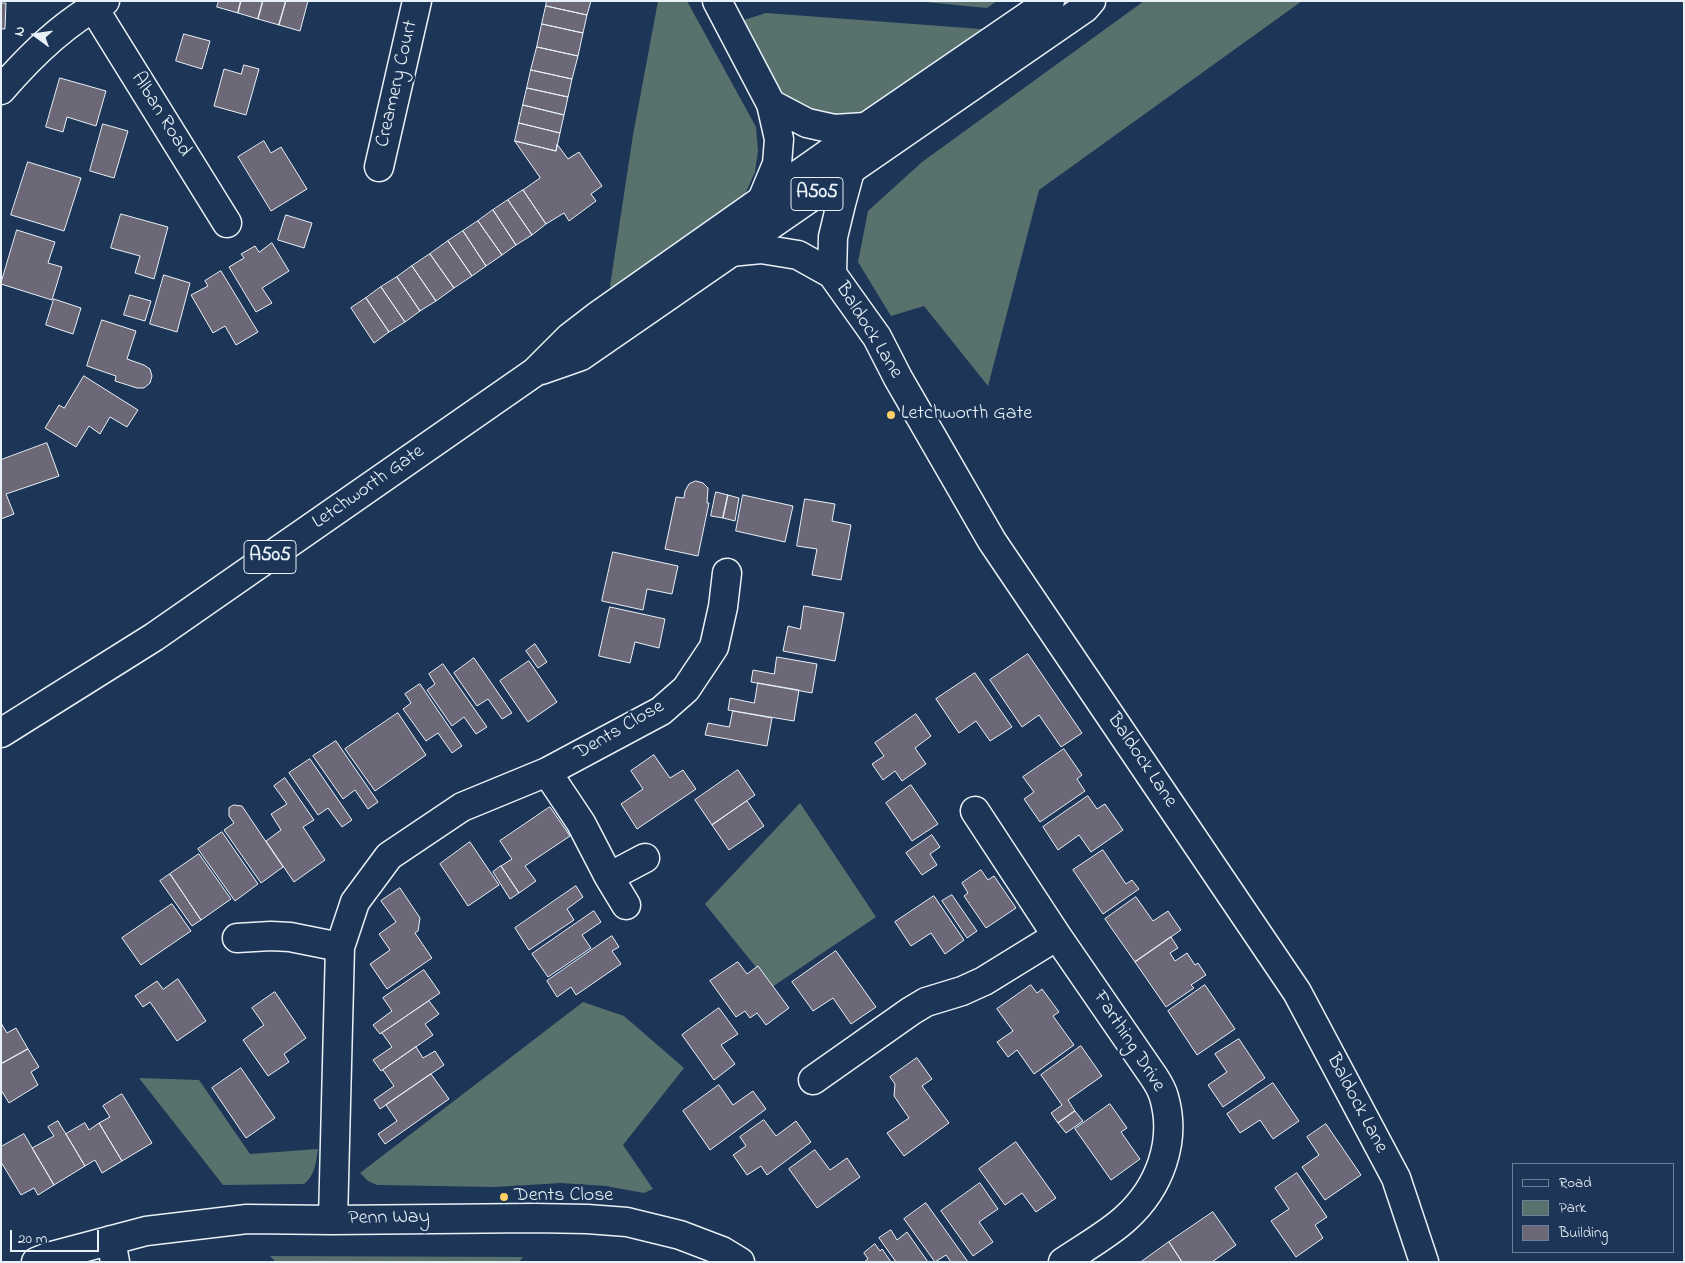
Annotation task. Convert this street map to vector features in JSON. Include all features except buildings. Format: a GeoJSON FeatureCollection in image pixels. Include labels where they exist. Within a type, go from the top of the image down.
{"type":"FeatureCollection","features":[{"type":"Feature","properties":{"kind":"street","name":"Creamery Court"},"geometry":{"type":"LineString","coordinates":[[379,167],[417,1]]}},
{"type":"Feature","properties":{"kind":"street"},"geometry":{"type":"LineString","coordinates":[[718,1],[771,104],[779,139],[777,164],[762,200]]}},
{"type":"Feature","properties":{"kind":"street","name":"Letchworth Gate"},"geometry":{"type":"LineString","coordinates":[[1,733],[154,638],[534,372],[570,337],[762,200],[1050,1]]}},
{"type":"Feature","properties":{"kind":"street","name":"Letchworth Gate"},"geometry":{"type":"LineString","coordinates":[[534,372],[581,356],[1086,8],[1091,1]]}},
{"type":"Feature","properties":{"kind":"street","name":"Alban Road"},"geometry":{"type":"LineString","coordinates":[[1,90],[42,46],[99,4],[227,223]]}},
{"type":"Feature","properties":{"kind":"street"},"geometry":{"type":"LineString","coordinates":[[771,104],[807,123],[834,128],[866,127]]}},
{"type":"Feature","properties":{"kind":"street","name":"Baldock Lane"},"geometry":{"type":"LineString","coordinates":[[832,274],[833,237],[850,171]]}},
{"type":"Feature","properties":{"kind":"street","name":"Baldock Lane"},"geometry":{"type":"LineString","coordinates":[[730,252],[761,249],[798,255],[832,274],[877,337],[898,378],[992,540],[1297,992],[1396,1178],[1424,1262]]}},
{"type":"Feature","properties":{"kind":"street","name":"Dents Close"},"geometry":{"type":"LineString","coordinates":[[334,1220],[340,947],[354,902],[389,856],[462,807],[547,772],[661,711],[686,689],[714,646],[723,607],[727,573]]}},
{"type":"Feature","properties":{"kind":"street"},"geometry":{"type":"LineString","coordinates":[[547,772],[581,823],[626,905]]}},
{"type":"Feature","properties":{"kind":"street","name":"Farthing Drive"},"geometry":{"type":"LineString","coordinates":[[975,811],[1057,936],[1154,1077],[1164,1096],[1168,1114],[1169,1131],[1163,1165],[1150,1190],[1124,1220],[1062,1262]]}},
{"type":"Feature","properties":{"kind":"street"},"geometry":{"type":"LineString","coordinates":[[609,877],[646,858]]}},
{"type":"Feature","properties":{"kind":"street"},"geometry":{"type":"LineString","coordinates":[[237,938],[271,936],[340,947]]}},
{"type":"Feature","properties":{"kind":"street"},"geometry":{"type":"LineString","coordinates":[[814,1080],[919,1006],[984,981],[1057,936]]}},
{"type":"Feature","properties":{"kind":"street","name":"Penn Way"},"geometry":{"type":"LineString","coordinates":[[36,1262],[48,1257],[113,1251],[146,1231],[247,1219],[534,1218],[627,1222],[680,1235],[722,1251],[740,1262]]}},
{"type":"Feature","properties":{"kind":"green space"},"geometry":{"type":"Polygon","coordinates":[[[658,1],[687,1],[756,127],[758,151],[755,172],[741,203],[617,294],[610,286],[633,135],[658,1]]]}},
{"type":"Feature","properties":{"kind":"green space"},"geometry":{"type":"Polygon","coordinates":[[[915,1],[997,1],[987,8],[915,1]]]}},
{"type":"Feature","properties":{"kind":"green space"},"geometry":{"type":"Polygon","coordinates":[[[1144,1],[1302,1],[1039,190],[988,386],[924,306],[891,316],[858,262],[868,211],[922,162],[1144,1]]]}},
{"type":"Feature","properties":{"kind":"green space"},"geometry":{"type":"Polygon","coordinates":[[[766,13],[994,30],[883,107],[853,116],[814,112],[783,93],[759,55],[744,20],[766,13]]]}},
{"type":"Feature","properties":{"kind":"green space"},"geometry":{"type":"Polygon","coordinates":[[[800,803],[876,917],[772,987],[705,904],[800,803]]]}},
{"type":"Feature","properties":{"kind":"green space"},"geometry":{"type":"Polygon","coordinates":[[[583,1002],[624,1016],[684,1068],[623,1145],[653,1189],[644,1193],[606,1186],[561,1183],[495,1187],[377,1185],[368,1181],[360,1173],[583,1002]]]}},
{"type":"Feature","properties":{"kind":"green space"},"geometry":{"type":"Polygon","coordinates":[[[139,1078],[199,1080],[250,1154],[318,1149],[316,1164],[311,1177],[304,1184],[223,1185],[139,1078]]]}},
{"type":"Feature","properties":{"kind":"green space"},"geometry":{"type":"Polygon","coordinates":[[[270,1256],[523,1257],[519,1262],[276,1262],[270,1256]]]}},
{"type":"Feature","properties":{"kind":"place","name":"Letchworth Gate"},"geometry":{"type":"Point","coordinates":[891,415]}},
{"type":"Feature","properties":{"kind":"place","name":"Dents Close"},"geometry":{"type":"Point","coordinates":[504,1197]}}]}
